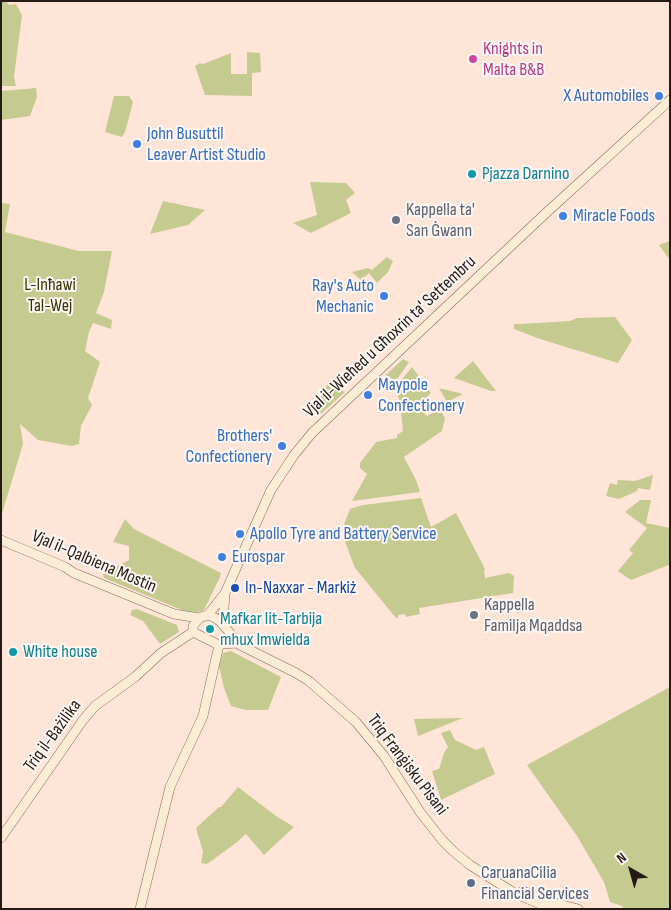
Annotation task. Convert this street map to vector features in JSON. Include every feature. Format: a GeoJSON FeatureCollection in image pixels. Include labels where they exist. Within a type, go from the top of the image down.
{"type":"FeatureCollection","features":[{"type":"Feature","properties":{"kind":"street","name":"Vjal il-Wieħed u Għoxrin ta' Settembru"},"geometry":{"type":"LineString","coordinates":[[193,630],[193,626],[225,593],[271,490],[294,455],[312,433],[546,213],[670,100]]}},
{"type":"Feature","properties":{"kind":"street","name":"Vjal il-Qalbiena Mostin"},"geometry":{"type":"LineString","coordinates":[[1,540],[65,567],[74,573],[174,614],[215,618],[225,627]]}},
{"type":"Feature","properties":{"kind":"street","name":"Vjal il-Wieħed u Għoxrin ta' Settembru"},"geometry":{"type":"LineString","coordinates":[[140,909],[170,787],[203,716],[220,644],[227,637],[225,627],[225,593]]}},
{"type":"Feature","properties":{"kind":"street","name":"Vjal il-Qalbiena Mostin"},"geometry":{"type":"LineString","coordinates":[[174,614],[193,630],[220,644]]}},
{"type":"Feature","properties":{"kind":"street","name":"Triq Franġisku Pisani"},"geometry":{"type":"LineString","coordinates":[[225,627],[237,643],[309,681],[356,722],[384,756],[420,812],[442,840],[470,865],[502,886]]}},
{"type":"Feature","properties":{"kind":"street","name":"Triq il-Bażilika"},"geometry":{"type":"LineString","coordinates":[[1,838],[83,720],[95,706],[135,677],[161,653],[193,630]]}},
{"type":"Feature","properties":{"kind":"street"},"geometry":{"type":"LineString","coordinates":[[220,644],[237,643]]}},
{"type":"Feature","properties":{"kind":"street"},"geometry":{"type":"LineString","coordinates":[[502,886],[552,909]]}},
{"type":"Feature","properties":{"kind":"street"},"geometry":{"type":"LineString","coordinates":[[502,886],[578,909]]}},
{"type":"Feature","properties":{"kind":"green space"},"geometry":{"type":"Polygon","coordinates":[[[1,1],[6,1],[9,5],[16,4],[22,15],[14,77],[16,86],[1,86],[1,1]]]}},
{"type":"Feature","properties":{"kind":"green space"},"geometry":{"type":"Polygon","coordinates":[[[247,52],[260,53],[261,72],[252,73],[252,96],[205,95],[195,66],[231,53],[231,74],[247,74],[247,52]]]}},
{"type":"Feature","properties":{"kind":"green space"},"geometry":{"type":"Polygon","coordinates":[[[36,88],[37,97],[30,116],[1,120],[1,91],[36,88]]]}},
{"type":"Feature","properties":{"kind":"green space"},"geometry":{"type":"Polygon","coordinates":[[[114,96],[129,96],[133,102],[122,137],[105,132],[114,96]]]}},
{"type":"Feature","properties":{"kind":"green space"},"geometry":{"type":"Polygon","coordinates":[[[310,182],[346,183],[355,193],[346,200],[351,213],[311,233],[293,223],[317,215],[310,182]]]}},
{"type":"Feature","properties":{"kind":"green space"},"geometry":{"type":"Polygon","coordinates":[[[163,201],[205,210],[188,225],[150,234],[163,201]]]}},
{"type":"Feature","properties":{"kind":"green space","name":"L-Inħawi Tal-Wej"},"geometry":{"type":"Polygon","coordinates":[[[1,203],[10,204],[5,232],[79,251],[112,251],[104,292],[96,313],[112,320],[111,329],[93,323],[89,332],[85,351],[100,362],[88,398],[92,405],[81,426],[79,444],[72,446],[38,440],[20,424],[23,444],[1,517],[1,203]]]}},
{"type":"Feature","properties":{"kind":"green space"},"geometry":{"type":"Polygon","coordinates":[[[670,241],[670,260],[659,245],[670,241]]]}},
{"type":"Feature","properties":{"kind":"green space"},"geometry":{"type":"Polygon","coordinates":[[[387,257],[393,261],[388,272],[377,283],[369,273],[361,280],[352,272],[368,268],[372,270],[387,257]]]}},
{"type":"Feature","properties":{"kind":"green space"},"geometry":{"type":"Polygon","coordinates":[[[615,317],[632,340],[618,363],[514,329],[514,324],[570,321],[577,318],[615,317]]]}},
{"type":"Feature","properties":{"kind":"green space"},"geometry":{"type":"Polygon","coordinates":[[[403,359],[409,362],[396,381],[386,375],[403,359]]]}},
{"type":"Feature","properties":{"kind":"green space"},"geometry":{"type":"Polygon","coordinates":[[[473,361],[496,391],[454,378],[473,361]]]}},
{"type":"Feature","properties":{"kind":"green space"},"geometry":{"type":"Polygon","coordinates":[[[412,367],[431,393],[418,406],[427,416],[440,409],[445,418],[442,431],[404,457],[420,492],[352,501],[367,474],[360,468],[360,463],[376,442],[397,438],[397,435],[403,431],[400,402],[395,388],[412,367]]]}},
{"type":"Feature","properties":{"kind":"green space"},"geometry":{"type":"Polygon","coordinates":[[[328,383],[345,392],[321,414],[314,411],[328,383]]]}},
{"type":"Feature","properties":{"kind":"green space"},"geometry":{"type":"Polygon","coordinates":[[[439,388],[463,394],[447,402],[439,388]]]}},
{"type":"Feature","properties":{"kind":"green space"},"geometry":{"type":"Polygon","coordinates":[[[653,475],[650,490],[638,488],[637,491],[619,499],[606,496],[610,483],[617,485],[618,480],[635,481],[653,475]]]}},
{"type":"Feature","properties":{"kind":"green space"},"geometry":{"type":"Polygon","coordinates":[[[421,498],[431,527],[456,513],[485,569],[485,578],[509,573],[514,576],[513,593],[419,608],[420,614],[406,617],[405,614],[398,615],[398,618],[396,618],[355,568],[344,539],[343,527],[350,509],[363,505],[421,498]]]}},
{"type":"Feature","properties":{"kind":"green space"},"geometry":{"type":"Polygon","coordinates":[[[640,500],[651,500],[646,523],[670,528],[670,558],[669,565],[631,580],[618,571],[633,553],[629,550],[647,528],[625,512],[640,500]]]}},
{"type":"Feature","properties":{"kind":"green space"},"geometry":{"type":"Polygon","coordinates":[[[125,519],[134,529],[221,573],[204,610],[187,613],[104,578],[103,574],[129,560],[129,546],[113,542],[125,519]]]}},
{"type":"Feature","properties":{"kind":"green space"},"geometry":{"type":"Polygon","coordinates":[[[137,609],[177,625],[179,632],[160,644],[143,621],[130,615],[132,610],[137,609]]]}},
{"type":"Feature","properties":{"kind":"green space"},"geometry":{"type":"Polygon","coordinates":[[[231,651],[281,677],[268,710],[246,710],[231,706],[224,688],[219,666],[223,653],[231,651]]]}},
{"type":"Feature","properties":{"kind":"green space"},"geometry":{"type":"Polygon","coordinates":[[[670,687],[670,909],[624,909],[622,906],[610,902],[604,882],[577,836],[527,765],[670,687]]]}},
{"type":"Feature","properties":{"kind":"green space"},"geometry":{"type":"Polygon","coordinates":[[[463,718],[418,736],[414,719],[463,718]]]}},
{"type":"Feature","properties":{"kind":"green space"},"geometry":{"type":"Polygon","coordinates":[[[450,730],[455,740],[476,750],[484,747],[495,774],[441,800],[432,771],[439,769],[448,747],[441,733],[450,730]]]}},
{"type":"Feature","properties":{"kind":"green space"},"geometry":{"type":"Polygon","coordinates":[[[238,787],[276,816],[294,827],[264,855],[246,834],[207,864],[201,863],[203,852],[196,828],[221,807],[238,787]]]}},
{"type":"Feature","properties":{"kind":"place","name":"Knights in Malta B&B"},"geometry":{"type":"Point","coordinates":[473,59]}},
{"type":"Feature","properties":{"kind":"place","name":"X Automobiles"},"geometry":{"type":"Point","coordinates":[659,96]}},
{"type":"Feature","properties":{"kind":"place","name":"John Busuttil Leaver Artist Studio"},"geometry":{"type":"Point","coordinates":[137,144]}},
{"type":"Feature","properties":{"kind":"place","name":"Pjazza Darnino"},"geometry":{"type":"Point","coordinates":[472,174]}},
{"type":"Feature","properties":{"kind":"place","name":"Miracle Foods"},"geometry":{"type":"Point","coordinates":[563,216]}},
{"type":"Feature","properties":{"kind":"place","name":"Kappella ta' San Ġwann"},"geometry":{"type":"Point","coordinates":[396,220]}},
{"type":"Feature","properties":{"kind":"place","name":"Ray's Auto Mechanic"},"geometry":{"type":"Point","coordinates":[384,296]}},
{"type":"Feature","properties":{"kind":"place","name":"Maypole Confectionery"},"geometry":{"type":"Point","coordinates":[368,395]}},
{"type":"Feature","properties":{"kind":"place","name":"Brothers' Confectionery"},"geometry":{"type":"Point","coordinates":[282,446]}},
{"type":"Feature","properties":{"kind":"place","name":"Apollo Tyre and Battery Service"},"geometry":{"type":"Point","coordinates":[240,534]}},
{"type":"Feature","properties":{"kind":"place","name":"Eurospar"},"geometry":{"type":"Point","coordinates":[222,557]}},
{"type":"Feature","properties":{"kind":"place","name":"In-Naxxar - Markiż"},"geometry":{"type":"Point","coordinates":[235,588]}},
{"type":"Feature","properties":{"kind":"place","name":"Kappella Familja Mqaddsa"},"geometry":{"type":"Point","coordinates":[474,615]}},
{"type":"Feature","properties":{"kind":"place","name":"Mafkar lit-Tarbija mhux Imwielda"},"geometry":{"type":"Point","coordinates":[210,629]}},
{"type":"Feature","properties":{"kind":"place","name":"White house"},"geometry":{"type":"Point","coordinates":[13,652]}},
{"type":"Feature","properties":{"kind":"place","name":"CaruanaCilia Financial Services"},"geometry":{"type":"Point","coordinates":[471,883]}}]}
